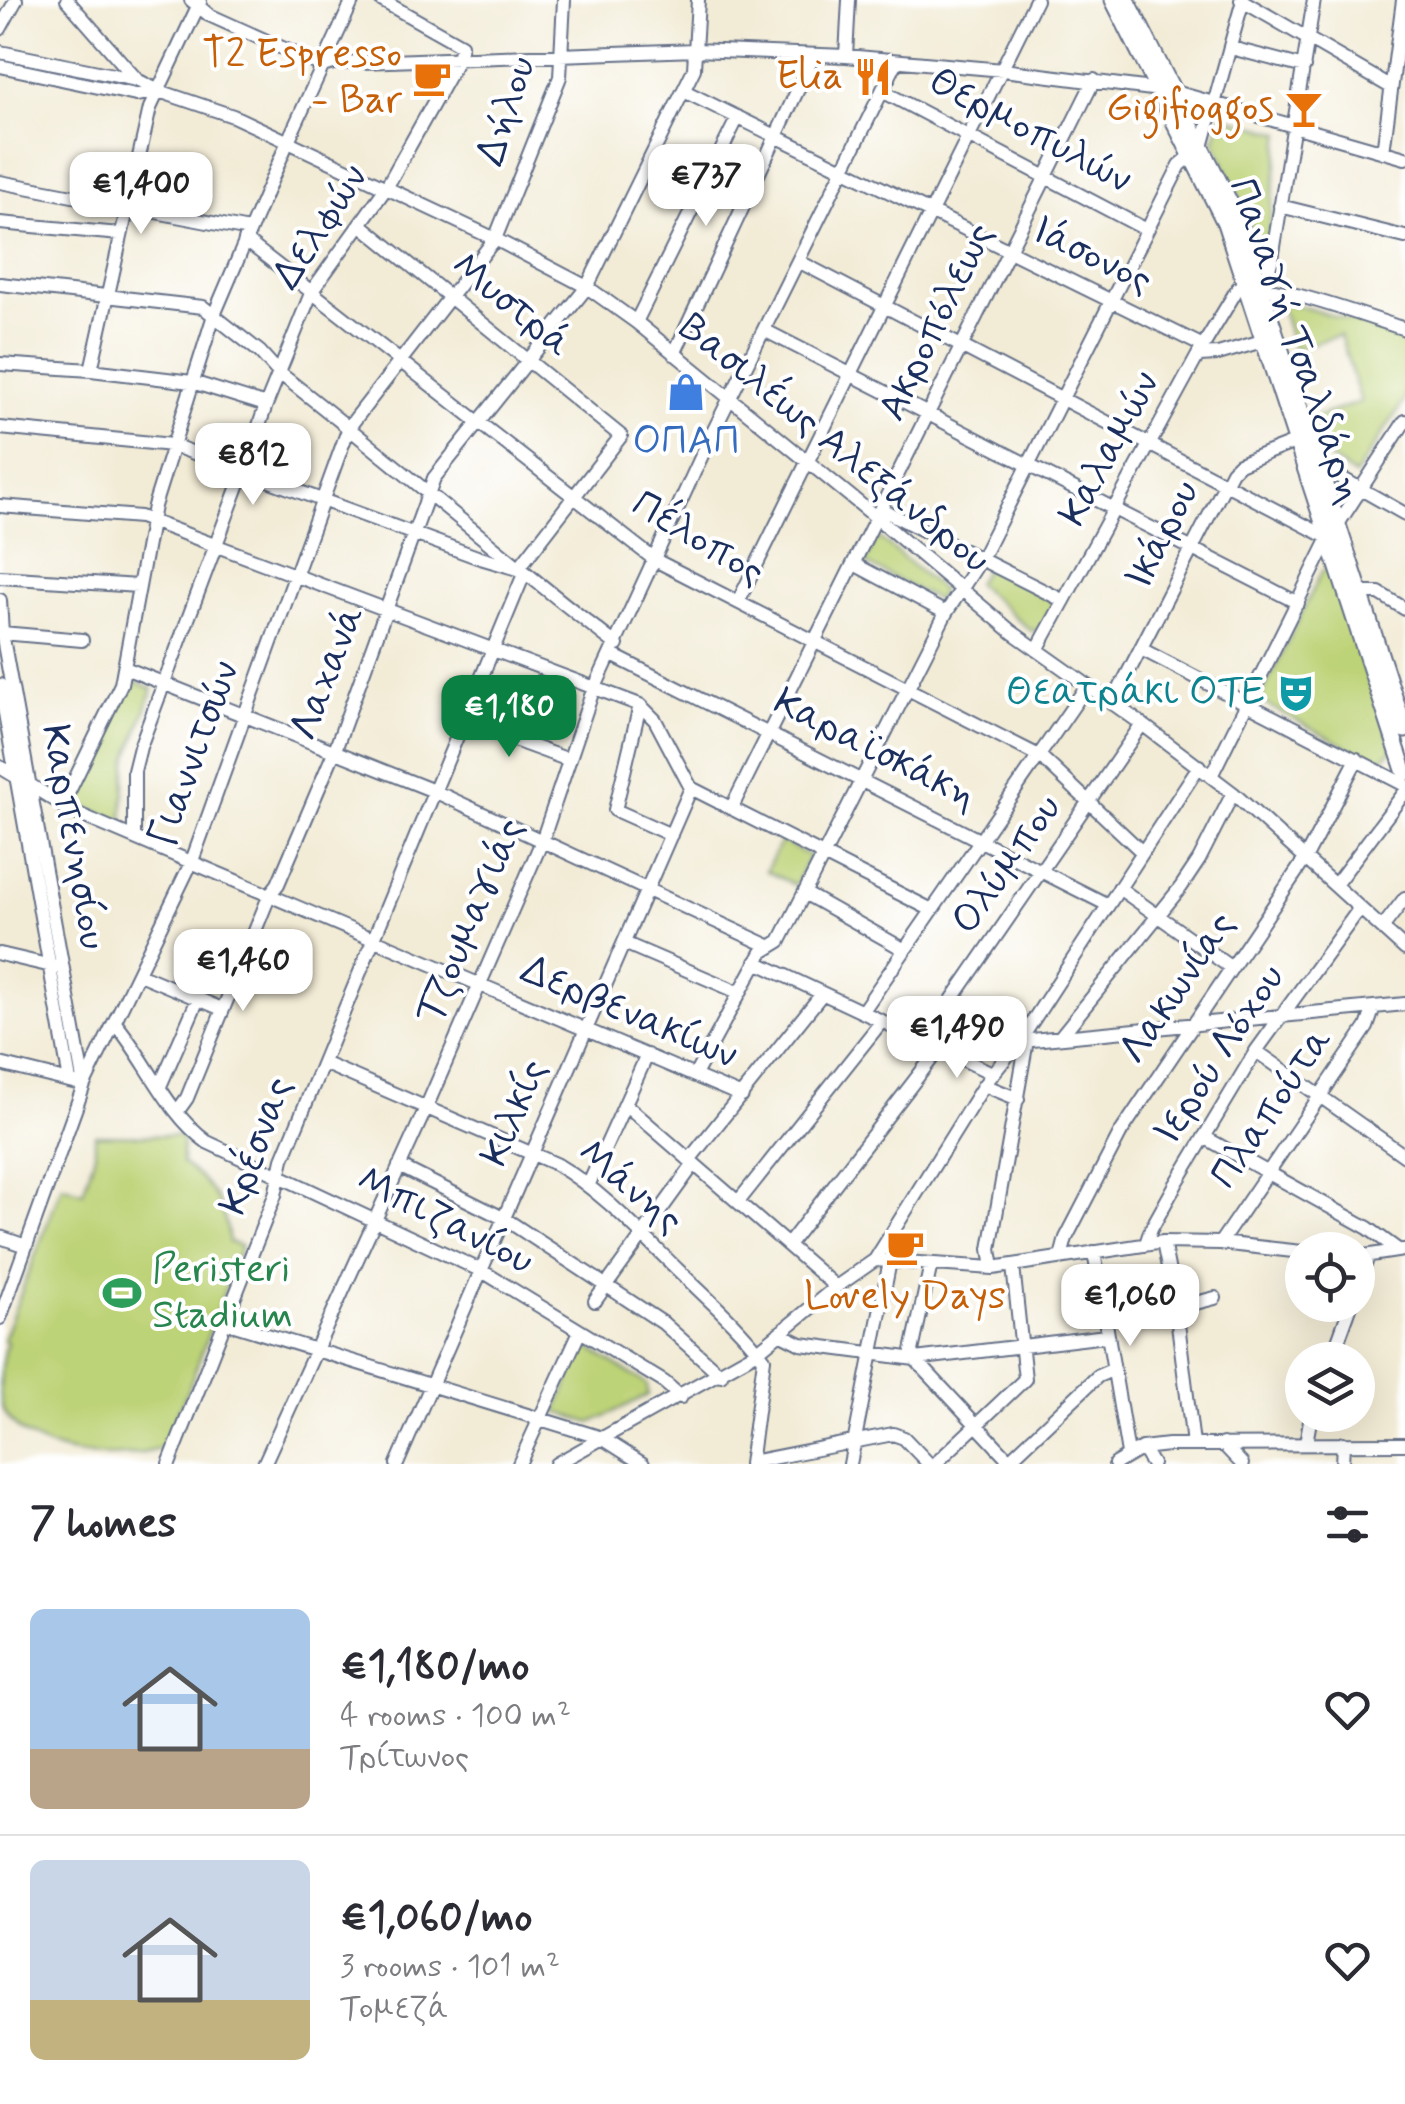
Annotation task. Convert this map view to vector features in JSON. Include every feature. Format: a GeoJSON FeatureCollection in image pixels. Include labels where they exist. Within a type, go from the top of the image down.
{"type":"FeatureCollection","features":[{"type":"Feature","properties":{"kind":"main road","name":"Παναγή Τσαλδάρη"},"geometry":{"type":"LineString","coordinates":[[1113,0],[1167,91]]}},
{"type":"Feature","properties":{"kind":"main road","name":"Παναγή Τσαλδάρη"},"geometry":{"type":"LineString","coordinates":[[1127,0],[1254,286],[1353,593],[1400,720],[1405,773]]}},
{"type":"Feature","properties":{"kind":"main road","name":"Παναγή Τσαλδάρη"},"geometry":{"type":"LineString","coordinates":[[1303,439],[1320,466],[1334,532]]}},
{"type":"Feature","properties":{"kind":"street"},"geometry":{"type":"LineString","coordinates":[[0,29],[16,0]]}},
{"type":"Feature","properties":{"kind":"street"},"geometry":{"type":"LineString","coordinates":[[67,0],[137,80]]}},
{"type":"Feature","properties":{"kind":"street"},"geometry":{"type":"LineString","coordinates":[[62,806],[125,668],[154,506],[214,315],[353,0]]}},
{"type":"Feature","properties":{"kind":"street"},"geometry":{"type":"LineString","coordinates":[[381,0],[461,46],[458,60]]}},
{"type":"Feature","properties":{"kind":"street","name":"Δήλου"},"geometry":{"type":"LineString","coordinates":[[495,239],[560,77],[564,0]]}},
{"type":"Feature","properties":{"kind":"street","name":"Λαχανά"},"geometry":{"type":"LineString","coordinates":[[177,1112],[188,1098],[270,894],[278,884],[334,750],[434,478],[587,287],[694,69],[698,0]]}},
{"type":"Feature","properties":{"kind":"street"},"geometry":{"type":"LineString","coordinates":[[846,56],[849,0]]}},
{"type":"Feature","properties":{"kind":"street"},"geometry":{"type":"LineString","coordinates":[[738,602],[1036,0]]}},
{"type":"Feature","properties":{"kind":"street"},"geometry":{"type":"LineString","coordinates":[[695,1075],[756,962],[769,946],[780,941],[806,894],[946,613],[981,559],[1180,165],[1196,150],[1214,104],[1242,0],[1391,86]]}},
{"type":"Feature","properties":{"kind":"street"},"geometry":{"type":"LineString","coordinates":[[1314,0],[1272,259],[1254,286],[1405,329]]}},
{"type":"Feature","properties":{"kind":"street"},"geometry":{"type":"LineString","coordinates":[[1383,152],[1403,0]]}},
{"type":"Feature","properties":{"kind":"street"},"geometry":{"type":"LineString","coordinates":[[91,370],[150,108],[196,3],[322,66],[696,50],[846,56],[1094,80],[1167,91],[1405,158]]}},
{"type":"Feature","properties":{"kind":"street"},"geometry":{"type":"LineString","coordinates":[[1230,48],[1304,67]]}},
{"type":"Feature","properties":{"kind":"street"},"geometry":{"type":"LineString","coordinates":[[0,52],[137,80],[159,91]]}},
{"type":"Feature","properties":{"kind":"street"},"geometry":{"type":"LineString","coordinates":[[674,354],[814,55]]}},
{"type":"Feature","properties":{"kind":"street","name":"Δελφών"},"geometry":{"type":"LineString","coordinates":[[134,836],[137,758],[278,372],[312,291],[386,188],[458,60]]}},
{"type":"Feature","properties":{"kind":"street","name":"Τζουμαγιάς"},"geometry":{"type":"LineString","coordinates":[[264,1464],[542,842],[597,687],[730,400],[897,61]]}},
{"type":"Feature","properties":{"kind":"street"},"geometry":{"type":"LineString","coordinates":[[0,66],[136,94],[159,91]]}},
{"type":"Feature","properties":{"kind":"street","name":"Ακροπόλεως"},"geometry":{"type":"LineString","coordinates":[[732,807],[1094,80]]}},
{"type":"Feature","properties":{"kind":"street","name":"Ιάσονος"},"geometry":{"type":"LineString","coordinates":[[684,90],[1112,302],[1200,350]]}},
{"type":"Feature","properties":{"kind":"street","name":"Βασιλέως Αλεξάνδρου"},"geometry":{"type":"LineString","coordinates":[[159,91],[195,101],[288,141],[587,287],[636,322],[808,464],[879,513],[962,590],[1037,650],[1232,793],[1405,948]]}},
{"type":"Feature","properties":{"kind":"street","name":"Θερμοπυλών"},"geometry":{"type":"LineString","coordinates":[[882,91],[1147,230]]}},
{"type":"Feature","properties":{"kind":"street"},"geometry":{"type":"LineString","coordinates":[[636,322],[738,117]]}},
{"type":"Feature","properties":{"kind":"street"},"geometry":{"type":"LineString","coordinates":[[0,182],[127,206],[247,235]]}},
{"type":"Feature","properties":{"kind":"street"},"geometry":{"type":"LineString","coordinates":[[1280,206],[1405,237]]}},
{"type":"Feature","properties":{"kind":"street"},"geometry":{"type":"LineString","coordinates":[[0,223],[120,234]]}},
{"type":"Feature","properties":{"kind":"street","name":"Μυστρά"},"geometry":{"type":"LineString","coordinates":[[360,224],[621,436]]}},
{"type":"Feature","properties":{"kind":"street","name":"Πέλοπος"},"geometry":{"type":"LineString","coordinates":[[247,235],[312,291],[655,560],[1042,757],[1142,852]]}},
{"type":"Feature","properties":{"kind":"street","name":"Γιαννιτσών"},"geometry":{"type":"LineString","coordinates":[[0,1318],[77,1083],[116,1024],[192,861],[349,427],[495,239]]}},
{"type":"Feature","properties":{"kind":"street"},"geometry":{"type":"LineString","coordinates":[[798,261],[1225,484],[1334,532]]}},
{"type":"Feature","properties":{"kind":"street"},"geometry":{"type":"LineString","coordinates":[[0,284],[203,307],[214,315]]}},
{"type":"Feature","properties":{"kind":"street","name":"Καλαμών"},"geometry":{"type":"LineString","coordinates":[[1037,650],[1200,350],[1238,288],[1254,286]]}},
{"type":"Feature","properties":{"kind":"street","name":"Καραϊσκάκη"},"geometry":{"type":"LineString","coordinates":[[214,315],[278,372],[429,490],[615,650],[1108,906]]}},
{"type":"Feature","properties":{"kind":"street"},"geometry":{"type":"LineString","coordinates":[[764,330],[1298,603]]}},
{"type":"Feature","properties":{"kind":"street"},"geometry":{"type":"LineString","coordinates":[[1200,350],[1218,354],[1271,339]]}},
{"type":"Feature","properties":{"kind":"street"},"geometry":{"type":"LineString","coordinates":[[0,364],[192,382],[266,404]]}},
{"type":"Feature","properties":{"kind":"street"},"geometry":{"type":"LineString","coordinates":[[1210,776],[1334,532],[1405,421]]}},
{"type":"Feature","properties":{"kind":"street"},"geometry":{"type":"LineString","coordinates":[[0,428],[172,445],[521,571]]}},
{"type":"Feature","properties":{"kind":"street","name":"Κρέσνας"},"geometry":{"type":"LineString","coordinates":[[169,1464],[275,1195],[278,1175],[521,571],[621,436]]}},
{"type":"Feature","properties":{"kind":"street","name":"Ικάρου"},"geometry":{"type":"LineString","coordinates":[[1112,704],[1225,484],[1239,464],[1303,439]]}},
{"type":"Feature","properties":{"kind":"street"},"geometry":{"type":"LineString","coordinates":[[1320,466],[1405,514]]}},
{"type":"Feature","properties":{"kind":"street"},"geometry":{"type":"LineString","coordinates":[[0,506],[140,517],[640,704],[682,765],[691,788],[932,910]]}},
{"type":"Feature","properties":{"kind":"street","name":"Βασιλέως Αλεξάνδρου"},"geometry":{"type":"LineString","coordinates":[[879,513],[1064,601]]}},
{"type":"Feature","properties":{"kind":"street"},"geometry":{"type":"LineString","coordinates":[[854,564],[946,613]]}},
{"type":"Feature","properties":{"kind":"street"},"geometry":{"type":"LineString","coordinates":[[0,577],[138,586]]}},
{"type":"Feature","properties":{"kind":"street"},"geometry":{"type":"LineString","coordinates":[[1353,593],[1379,593],[1405,608]]}},
{"type":"Feature","properties":{"kind":"street","name":"Καρπενησίου"},"geometry":{"type":"LineString","coordinates":[[0,600],[2,633],[32,787],[56,967]]}},
{"type":"Feature","properties":{"kind":"street"},"geometry":{"type":"LineString","coordinates":[[2,633],[82,640]]}},
{"type":"Feature","properties":{"kind":"street"},"geometry":{"type":"LineString","coordinates":[[1142,649],[1357,758],[1405,788],[1335,885]]}},
{"type":"Feature","properties":{"kind":"street"},"geometry":{"type":"LineString","coordinates":[[125,668],[434,792],[769,946]]}},
{"type":"Feature","properties":{"kind":"street","name":"Καρπενησίου"},"geometry":{"type":"LineString","coordinates":[[0,685],[77,1083]]}},
{"type":"Feature","properties":{"kind":"street"},"geometry":{"type":"LineString","coordinates":[[862,1012],[1042,757],[1087,686]]}},
{"type":"Feature","properties":{"kind":"street"},"geometry":{"type":"LineString","coordinates":[[640,704],[614,810],[670,835]]}},
{"type":"Feature","properties":{"kind":"street"},"geometry":{"type":"LineString","coordinates":[[462,721],[570,760]]}},
{"type":"Feature","properties":{"kind":"street","name":"Ολύμπου"},"geometry":{"type":"LineString","coordinates":[[924,1042],[1142,724]]}},
{"type":"Feature","properties":{"kind":"street","name":"Λακωνίας"},"geometry":{"type":"LineString","coordinates":[[1061,1257],[1066,1238],[1107,1156],[1230,967],[1306,859],[1357,758]]}},
{"type":"Feature","properties":{"kind":"street"},"geometry":{"type":"LineString","coordinates":[[556,1464],[758,1352],[875,1260],[988,1079],[1021,1040],[1198,766]]}},
{"type":"Feature","properties":{"kind":"street","name":"Δερβενακίων"},"geometry":{"type":"LineString","coordinates":[[0,767],[62,806],[742,1096]]}},
{"type":"Feature","properties":{"kind":"street","name":"Κιλκίς"},"geometry":{"type":"LineString","coordinates":[[397,1464],[691,788]]}},
{"type":"Feature","properties":{"kind":"street"},"geometry":{"type":"LineString","coordinates":[[1061,1036],[1199,860],[1232,793]]}},
{"type":"Feature","properties":{"kind":"street"},"geometry":{"type":"LineString","coordinates":[[1119,888],[1230,967]]}},
{"type":"Feature","properties":{"kind":"street"},"geometry":{"type":"LineString","coordinates":[[806,894],[905,950]]}},
{"type":"Feature","properties":{"kind":"street"},"geometry":{"type":"LineString","coordinates":[[1382,928],[1405,898]]}},
{"type":"Feature","properties":{"kind":"street","name":"Ιερού Λόχου"},"geometry":{"type":"LineString","coordinates":[[1146,1244],[1151,1228],[1256,1051],[1360,908]]}},
{"type":"Feature","properties":{"kind":"street"},"geometry":{"type":"LineString","coordinates":[[624,943],[738,992]]}},
{"type":"Feature","properties":{"kind":"street"},"geometry":{"type":"LineString","coordinates":[[0,954],[56,967]]}},
{"type":"Feature","properties":{"kind":"street"},"geometry":{"type":"LineString","coordinates":[[756,962],[939,1049],[1018,1100]]}},
{"type":"Feature","properties":{"kind":"street"},"geometry":{"type":"LineString","coordinates":[[139,974],[222,1009]]}},
{"type":"Feature","properties":{"kind":"street"},"geometry":{"type":"LineString","coordinates":[[595,1301],[692,1162],[822,994]]}},
{"type":"Feature","properties":{"kind":"street"},"geometry":{"type":"LineString","coordinates":[[160,1086],[198,999]]}},
{"type":"Feature","properties":{"kind":"street"},"geometry":{"type":"LineString","coordinates":[[788,1245],[939,1049],[1405,1004]]}},
{"type":"Feature","properties":{"kind":"street","name":"Πλαπούτα"},"geometry":{"type":"LineString","coordinates":[[1220,1243],[1367,1026],[1374,1007]]}},
{"type":"Feature","properties":{"kind":"street"},"geometry":{"type":"LineString","coordinates":[[738,1202],[882,1021]]}},
{"type":"Feature","properties":{"kind":"street","name":"Μπιζανίου"},"geometry":{"type":"LineString","coordinates":[[116,1024],[177,1112],[207,1142],[482,1271],[664,1382],[681,1397]]}},
{"type":"Feature","properties":{"kind":"street"},"geometry":{"type":"LineString","coordinates":[[993,1268],[990,1249],[1026,1046],[1021,1040]]}},
{"type":"Feature","properties":{"kind":"street"},"geometry":{"type":"LineString","coordinates":[[1256,1051],[1405,1156]]}},
{"type":"Feature","properties":{"kind":"street"},"geometry":{"type":"LineString","coordinates":[[588,1186],[647,1055]]}},
{"type":"Feature","properties":{"kind":"street","name":"Μάνης"},"geometry":{"type":"LineString","coordinates":[[323,1063],[575,1176],[642,1235],[758,1352]]}},
{"type":"Feature","properties":{"kind":"street"},"geometry":{"type":"LineString","coordinates":[[0,1064],[77,1083]]}},
{"type":"Feature","properties":{"kind":"street"},"geometry":{"type":"LineString","coordinates":[[626,1106],[836,1287]]}},
{"type":"Feature","properties":{"kind":"street"},"geometry":{"type":"LineString","coordinates":[[1204,1137],[1402,1250]]}},
{"type":"Feature","properties":{"kind":"street"},"geometry":{"type":"LineString","coordinates":[[399,1166],[504,1219],[682,1337],[721,1374]]}},
{"type":"Feature","properties":{"kind":"street"},"geometry":{"type":"LineString","coordinates":[[0,1236],[26,1246]]}},
{"type":"Feature","properties":{"kind":"street"},"geometry":{"type":"LineString","coordinates":[[875,1260],[993,1268],[1164,1242],[1285,1250]]}},
{"type":"Feature","properties":{"kind":"street"},"geometry":{"type":"LineString","coordinates":[[1164,1242],[1193,1444]]}},
{"type":"Feature","properties":{"kind":"street"},"geometry":{"type":"LineString","coordinates":[[1375,1254],[1402,1250]]}},
{"type":"Feature","properties":{"kind":"street"},"geometry":{"type":"LineString","coordinates":[[1094,1252],[1128,1454]]}},
{"type":"Feature","properties":{"kind":"street"},"geometry":{"type":"LineString","coordinates":[[850,1464],[890,1261]]}},
{"type":"Feature","properties":{"kind":"street"},"geometry":{"type":"LineString","coordinates":[[931,1264],[912,1352],[1009,1463],[1098,1376],[1112,1370]]}},
{"type":"Feature","properties":{"kind":"street"},"geometry":{"type":"LineString","coordinates":[[758,1352],[764,1360],[764,1372],[751,1463],[899,1435],[932,1464],[1024,1379],[1024,1345],[1012,1266]]}},
{"type":"Feature","properties":{"kind":"street"},"geometry":{"type":"LineString","coordinates":[[1176,1308],[1216,1298]]}},
{"type":"Feature","properties":{"kind":"street"},"geometry":{"type":"LineString","coordinates":[[225,1322],[602,1438],[643,1464]]}},
{"type":"Feature","properties":{"kind":"street"},"geometry":{"type":"LineString","coordinates":[[519,1464],[580,1332]]}},
{"type":"Feature","properties":{"kind":"street"},"geometry":{"type":"LineString","coordinates":[[779,1333],[801,1344],[915,1359],[1106,1336]]}},
{"type":"Feature","properties":{"kind":"street"},"geometry":{"type":"LineString","coordinates":[[1306,1443],[1308,1432]]}},
{"type":"Feature","properties":{"kind":"street"},"geometry":{"type":"LineString","coordinates":[[1342,1464],[1343,1443]]}},
{"type":"Feature","properties":{"kind":"street"},"geometry":{"type":"LineString","coordinates":[[1115,1464],[1142,1448],[1193,1444],[1405,1444]]}},
{"type":"Feature","properties":{"kind":"street"},"geometry":{"type":"LineString","coordinates":[[1223,1444],[1242,1464]]}},
{"type":"Feature","properties":{"kind":"street"},"geometry":{"type":"LineString","coordinates":[[1142,1448],[1152,1464]]}},
{"type":"Feature","properties":{"kind":"green space"},"geometry":{"type":"Polygon","coordinates":[[[1222,116],[1281,133],[1267,243],[1260,244],[1214,140],[1222,116]]]}},
{"type":"Feature","properties":{"kind":"green space"},"geometry":{"type":"Polygon","coordinates":[[[1279,300],[1405,337],[1405,400],[1355,475],[1329,458],[1316,417],[1361,402],[1340,335],[1294,349],[1279,300]]]}},
{"type":"Feature","properties":{"kind":"green space"},"geometry":{"type":"Polygon","coordinates":[[[877,536],[942,590],[937,600],[865,563],[877,536]]]}},
{"type":"Feature","properties":{"kind":"green space"},"geometry":{"type":"Polygon","coordinates":[[[987,566],[1055,600],[1056,605],[1039,630],[1031,631],[976,583],[987,566]]]}},
{"type":"Feature","properties":{"kind":"green space"},"geometry":{"type":"Polygon","coordinates":[[[1328,567],[1334,570],[1393,750],[1377,762],[1259,701],[1322,571],[1328,567]]]}},
{"type":"Feature","properties":{"kind":"green space"},"geometry":{"type":"Polygon","coordinates":[[[132,680],[153,689],[127,761],[122,822],[82,805],[80,795],[132,680]]]}},
{"type":"Feature","properties":{"kind":"green space"},"geometry":{"type":"Polygon","coordinates":[[[781,841],[810,856],[795,885],[766,871],[781,841]]]}},
{"type":"Feature","properties":{"kind":"green space","name":"Peristeri Stadium"},"geometry":{"type":"Polygon","coordinates":[[[95,1135],[182,1136],[182,1163],[209,1188],[220,1206],[229,1242],[241,1246],[188,1390],[162,1448],[121,1456],[96,1456],[48,1446],[12,1422],[1,1403],[7,1342],[3,1340],[62,1185],[83,1192],[95,1153],[95,1135]]]}},
{"type":"Feature","properties":{"kind":"green space"},"geometry":{"type":"Polygon","coordinates":[[[584,1345],[647,1384],[648,1395],[591,1423],[556,1412],[584,1345]]]}},
{"type":"Feature","properties":{"kind":"place","name":"Elia"},"geometry":{"type":"Point","coordinates":[873,77]}},
{"type":"Feature","properties":{"kind":"place","name":"T2 Espresso - Bar"},"geometry":{"type":"Point","coordinates":[432,78]}},
{"type":"Feature","properties":{"kind":"place","name":"Gigifioggos"},"geometry":{"type":"Point","coordinates":[1304,109]}},
{"type":"Feature","properties":{"kind":"place","name":"ΟΠΑΠ"},"geometry":{"type":"Point","coordinates":[686,392]}},
{"type":"Feature","properties":{"kind":"place","name":"Θεατράκι ΟΤΕ"},"geometry":{"type":"Point","coordinates":[1296,693]}},
{"type":"Feature","properties":{"kind":"place","name":"Lovely Days"},"geometry":{"type":"Point","coordinates":[905,1247]}},
{"type":"Feature","properties":{"kind":"place","name":"Peristeri Stadium"},"geometry":{"type":"Point","coordinates":[122,1293]}}]}
